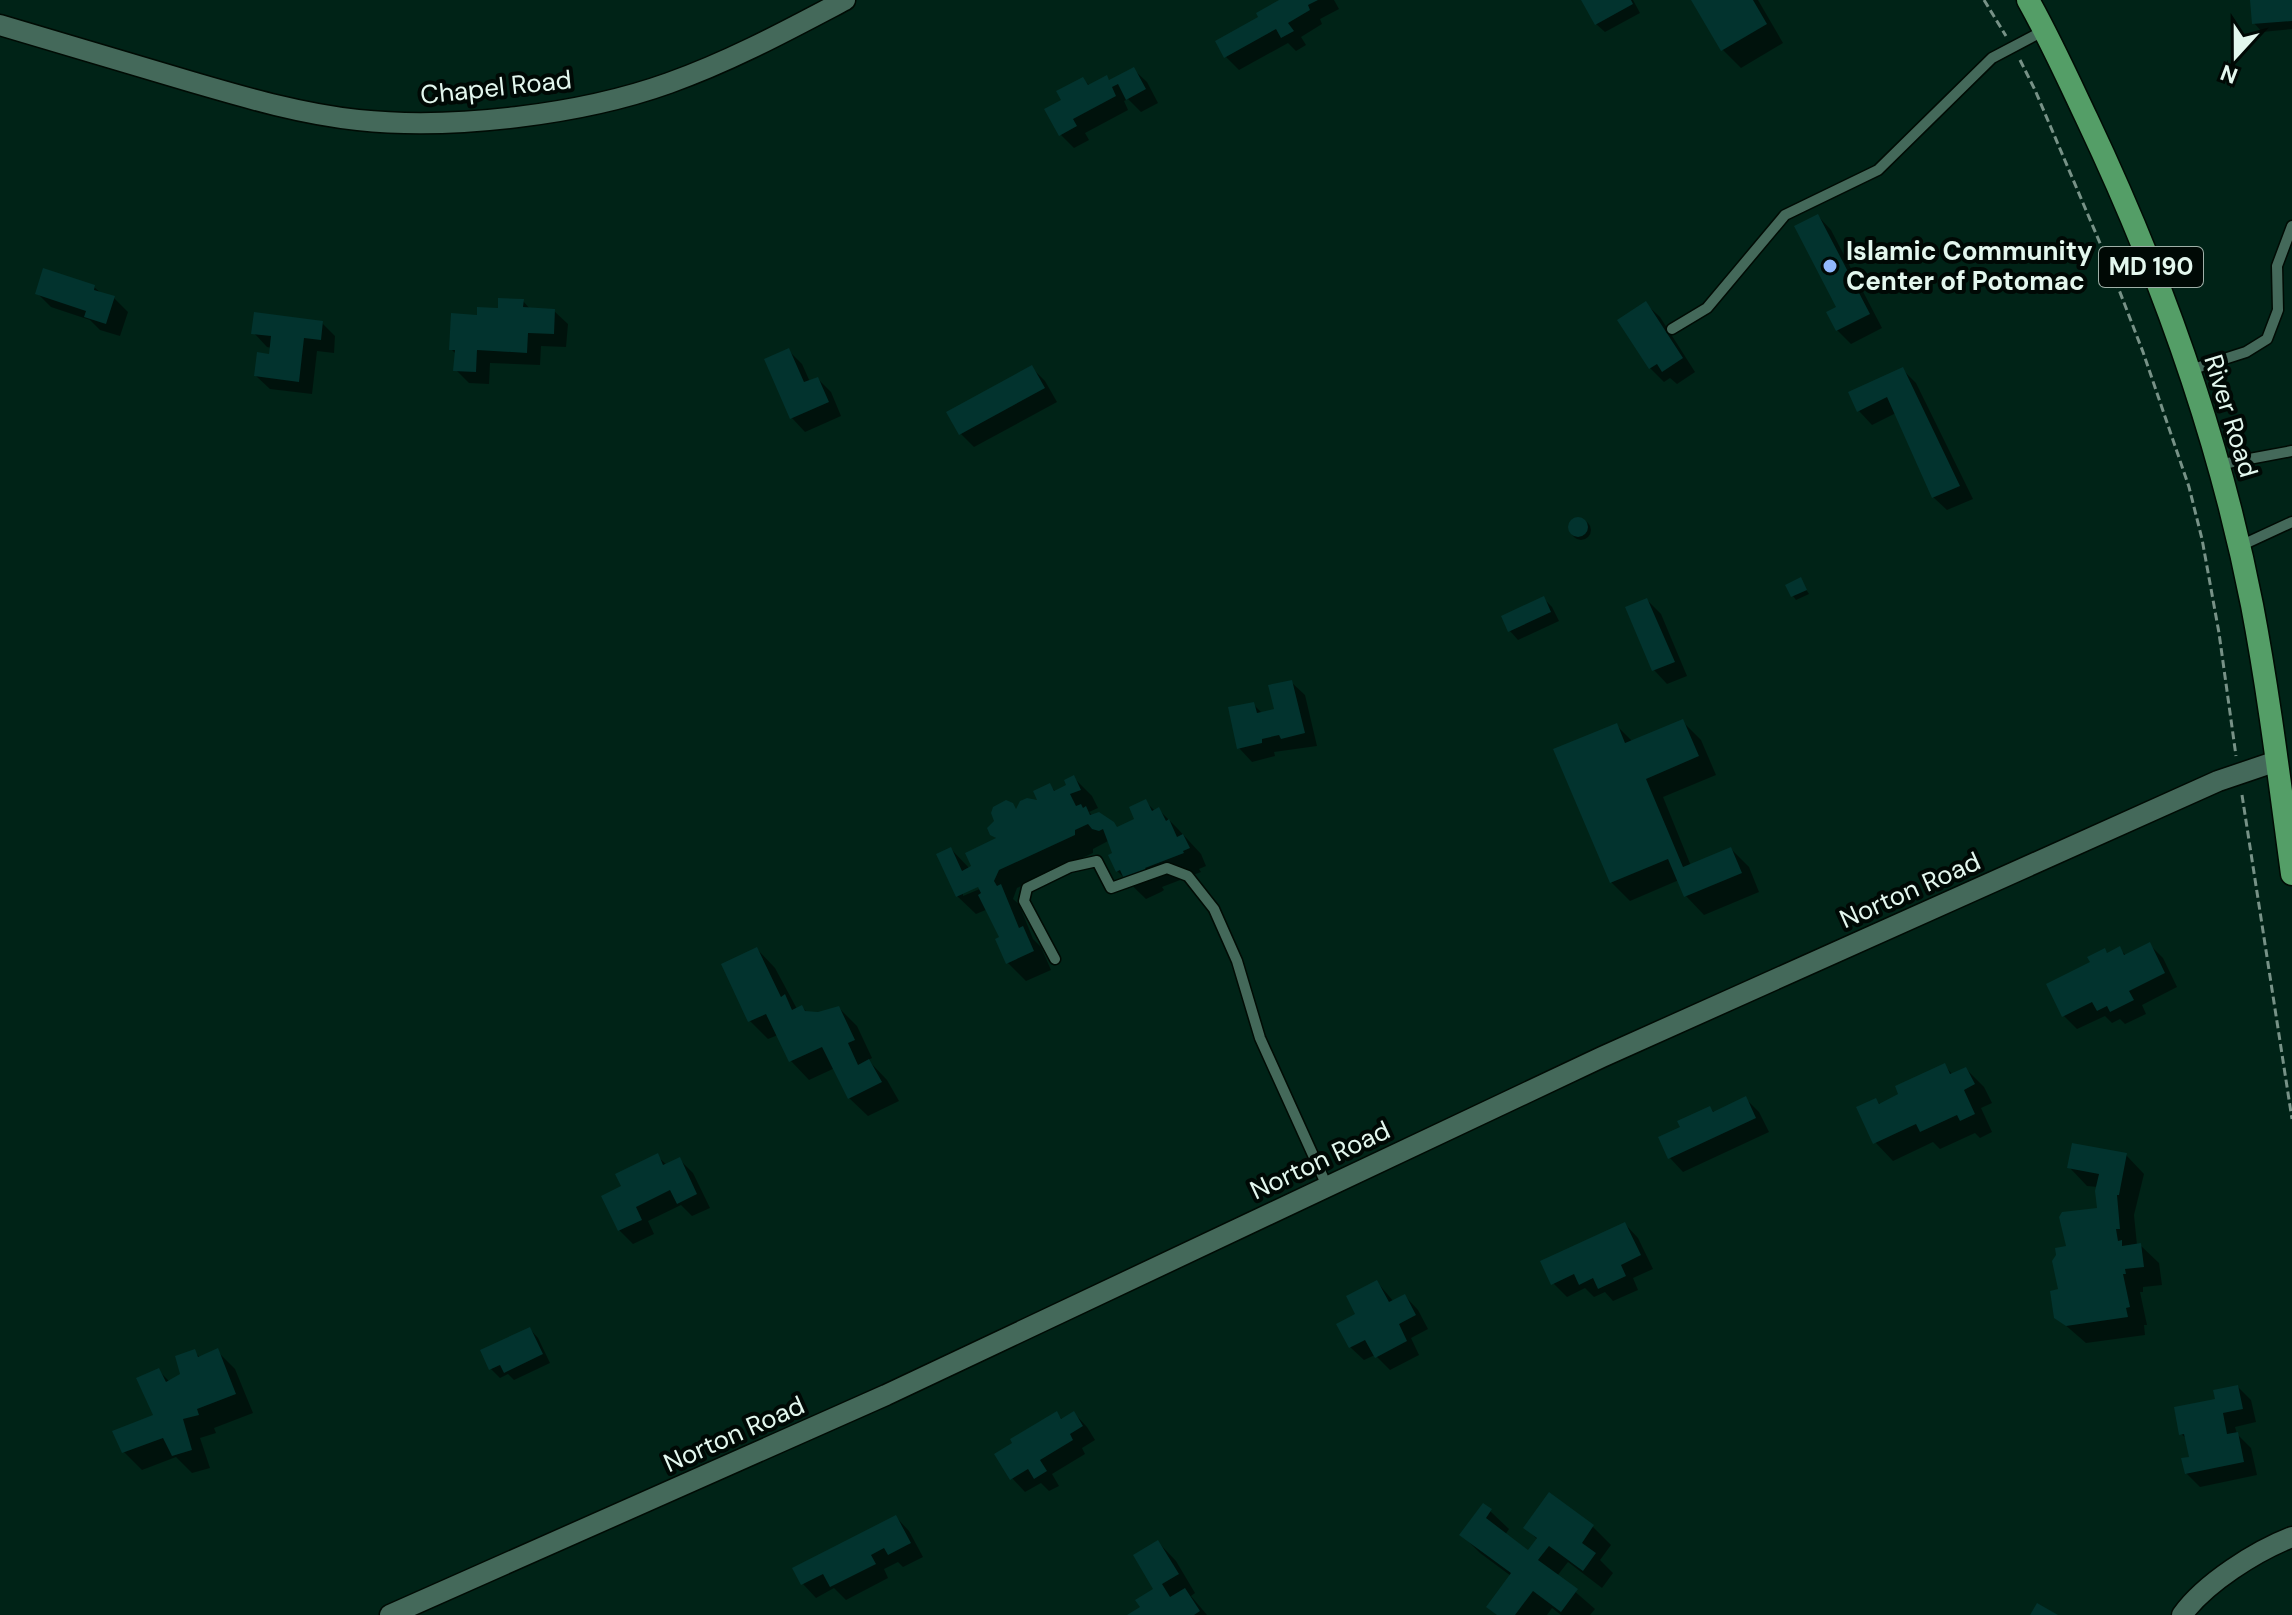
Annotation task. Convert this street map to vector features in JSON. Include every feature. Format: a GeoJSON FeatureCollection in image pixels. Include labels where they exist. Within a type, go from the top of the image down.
{"type":"FeatureCollection","features":[{"type":"Feature","properties":{"kind":"main road","name":"River Road"},"geometry":{"type":"LineString","coordinates":[[2028,0],[2126,200],[2188,370],[2217,465],[2252,605],[2292,874]]}},
{"type":"Feature","properties":{"kind":"street","name":"Chapel Road"},"geometry":{"type":"LineString","coordinates":[[0,25],[265,104],[358,120],[440,123],[520,116],[603,101],[668,83],[752,49],[845,0]]}},
{"type":"Feature","properties":{"kind":"street","name":"Norton Road"},"geometry":{"type":"LineString","coordinates":[[390,1615],[886,1395],[1602,1057],[2218,781],[2277,761]]}},
{"type":"Feature","properties":{"kind":"street"},"geometry":{"type":"LineString","coordinates":[[2182,1615],[2193,1600],[2266,1547],[2292,1537]]}},
{"type":"Feature","properties":{"kind":"lane"},"geometry":{"type":"LineString","coordinates":[[1672,329],[1707,308],[1785,215],[1878,170],[1992,58],[2045,30]]}},
{"type":"Feature","properties":{"kind":"lane"},"geometry":{"type":"LineString","coordinates":[[2188,370],[2246,352],[2267,339],[2278,310],[2277,266],[2292,226]]}},
{"type":"Feature","properties":{"kind":"lane"},"geometry":{"type":"LineString","coordinates":[[2217,465],[2292,451]]}},
{"type":"Feature","properties":{"kind":"lane"},"geometry":{"type":"LineString","coordinates":[[2238,547],[2292,522]]}},
{"type":"Feature","properties":{"kind":"lane"},"geometry":{"type":"LineString","coordinates":[[1055,959],[1024,901],[1027,888],[1070,867],[1097,861],[1111,888],[1167,868],[1188,876],[1214,909],[1237,961],[1260,1038],[1327,1186]]}},
{"type":"Feature","properties":{"kind":"path"},"geometry":{"type":"LineString","coordinates":[[1984,0],[2035,90],[2111,269],[2190,490],[2219,633],[2292,1119]]}},
{"type":"Feature","properties":{"kind":"building"},"geometry":{"type":"Polygon","coordinates":[[[1279,0],[1318,0],[1308,5],[1310,10],[1288,23],[1294,31],[1281,38],[1276,29],[1224,58],[1215,41],[1258,17],[1256,13],[1279,0]]]}},
{"type":"Feature","properties":{"kind":"building"},"geometry":{"type":"Polygon","coordinates":[[[1581,0],[1631,0],[1633,4],[1595,25],[1581,0]]]}},
{"type":"Feature","properties":{"kind":"building"},"geometry":{"type":"Polygon","coordinates":[[[1691,0],[1753,0],[1767,24],[1721,51],[1691,0]]]}},
{"type":"Feature","properties":{"kind":"building"},"geometry":{"type":"Polygon","coordinates":[[[2250,0],[2292,0],[2292,21],[2252,24],[2250,0]]]}},
{"type":"Feature","properties":{"kind":"building"},"geometry":{"type":"Polygon","coordinates":[[[1134,67],[1146,89],[1126,100],[1118,84],[1112,87],[1116,96],[1073,119],[1077,126],[1059,136],[1044,109],[1061,100],[1056,91],[1083,77],[1088,85],[1107,75],[1109,80],[1134,67]]]}},
{"type":"Feature","properties":{"kind":"building","name":"Islamic Community Center of Potomac"},"geometry":{"type":"Polygon","coordinates":[[[1818,214],[1870,314],[1836,331],[1826,312],[1836,307],[1794,226],[1818,214]]]}},
{"type":"Feature","properties":{"kind":"building"},"geometry":{"type":"Polygon","coordinates":[[[43,268],[95,285],[94,290],[115,296],[106,324],[84,317],[86,311],[35,294],[43,268]]]}},
{"type":"Feature","properties":{"kind":"building"},"geometry":{"type":"Polygon","coordinates":[[[498,298],[524,299],[523,307],[555,309],[554,334],[528,333],[527,353],[477,350],[476,372],[453,371],[455,350],[449,350],[451,313],[477,315],[477,307],[498,308],[498,298]]]}},
{"type":"Feature","properties":{"kind":"building"},"geometry":{"type":"Polygon","coordinates":[[[1646,301],[1683,358],[1662,372],[1657,364],[1649,369],[1617,320],[1646,301]]]}},
{"type":"Feature","properties":{"kind":"building"},"geometry":{"type":"Polygon","coordinates":[[[254,312],[323,321],[321,340],[304,338],[299,382],[254,376],[257,352],[269,354],[271,336],[251,334],[254,312]]]}},
{"type":"Feature","properties":{"kind":"building"},"geometry":{"type":"Polygon","coordinates":[[[789,348],[804,382],[818,377],[829,402],[790,419],[764,359],[789,348]]]}},
{"type":"Feature","properties":{"kind":"building"},"geometry":{"type":"Polygon","coordinates":[[[1032,365],[1045,388],[959,435],[946,412],[1032,365]]]}},
{"type":"Feature","properties":{"kind":"building"},"geometry":{"type":"Polygon","coordinates":[[[1903,367],[1960,486],[1932,498],[1887,397],[1857,412],[1848,392],[1903,367]]]}},
{"type":"Feature","properties":{"kind":"building"},"geometry":{"type":"Polygon","coordinates":[[[1578,517],[1585,520],[1588,527],[1585,534],[1578,537],[1571,534],[1568,527],[1571,520],[1578,517]]]}},
{"type":"Feature","properties":{"kind":"building"},"geometry":{"type":"Polygon","coordinates":[[[1801,577],[1807,590],[1791,597],[1785,585],[1801,577]]]}},
{"type":"Feature","properties":{"kind":"building"},"geometry":{"type":"Polygon","coordinates":[[[1544,596],[1551,612],[1508,632],[1501,616],[1544,596]]]}},
{"type":"Feature","properties":{"kind":"building"},"geometry":{"type":"Polygon","coordinates":[[[1647,598],[1675,662],[1652,671],[1625,607],[1647,598]]]}},
{"type":"Feature","properties":{"kind":"building"},"geometry":{"type":"Polygon","coordinates":[[[1292,680],[1305,733],[1281,739],[1279,735],[1262,739],[1262,743],[1237,749],[1228,707],[1254,702],[1257,713],[1274,709],[1268,685],[1292,680]]]}},
{"type":"Feature","properties":{"kind":"building"},"geometry":{"type":"Polygon","coordinates":[[[1683,719],[1699,756],[1646,779],[1683,867],[1731,847],[1742,873],[1684,897],[1668,859],[1610,883],[1553,749],[1617,723],[1625,743],[1683,719]]]}},
{"type":"Feature","properties":{"kind":"building"},"geometry":{"type":"Polygon","coordinates":[[[1074,775],[1081,790],[1070,794],[1076,806],[1086,806],[1090,815],[1099,812],[1117,827],[1134,819],[1129,807],[1146,799],[1152,811],[1159,807],[1166,821],[1169,819],[1177,837],[1183,834],[1190,848],[1145,868],[1147,871],[1125,881],[1120,870],[1116,872],[1108,855],[1112,853],[1103,829],[1092,829],[1088,824],[1075,830],[1075,835],[999,870],[994,881],[997,886],[1001,884],[1019,928],[1023,926],[1034,951],[1006,964],[995,939],[999,937],[978,895],[981,893],[978,887],[956,897],[936,854],[951,847],[962,871],[971,866],[965,853],[996,838],[990,835],[987,828],[994,821],[991,813],[993,807],[1006,800],[1013,803],[1016,809],[1020,801],[1027,798],[1037,800],[1033,791],[1050,783],[1054,791],[1066,785],[1064,780],[1074,775]]]}},
{"type":"Feature","properties":{"kind":"building"},"geometry":{"type":"Polygon","coordinates":[[[2150,942],[2165,973],[2129,991],[2134,1000],[2110,1012],[2107,1006],[2097,1011],[2092,1002],[2062,1017],[2046,984],[2090,962],[2087,957],[2105,948],[2107,953],[2120,946],[2124,955],[2150,942]]]}},
{"type":"Feature","properties":{"kind":"building"},"geometry":{"type":"Polygon","coordinates":[[[757,947],[781,997],[785,994],[792,1010],[802,1005],[805,1011],[818,1012],[839,1006],[855,1040],[848,1043],[858,1065],[869,1059],[882,1082],[848,1099],[822,1047],[789,1062],[766,1014],[748,1022],[721,964],[757,947]]]}},
{"type":"Feature","properties":{"kind":"building"},"geometry":{"type":"Polygon","coordinates":[[[1945,1063],[1950,1074],[1966,1067],[1975,1084],[1964,1090],[1975,1114],[1960,1121],[1957,1115],[1920,1132],[1916,1124],[1873,1144],[1856,1107],[1876,1098],[1879,1104],[1898,1094],[1895,1086],[1945,1063]]]}},
{"type":"Feature","properties":{"kind":"building"},"geometry":{"type":"Polygon","coordinates":[[[1746,1096],[1756,1118],[1668,1159],[1658,1137],[1680,1127],[1677,1121],[1710,1106],[1713,1112],[1746,1096]]]}},
{"type":"Feature","properties":{"kind":"building"},"geometry":{"type":"Polygon","coordinates":[[[2072,1143],[2127,1153],[2117,1195],[2120,1229],[2116,1229],[2122,1246],[2141,1243],[2144,1267],[2125,1269],[2126,1274],[2123,1274],[2130,1307],[2126,1308],[2128,1317],[2066,1326],[2054,1318],[2050,1291],[2058,1289],[2052,1261],[2056,1255],[2055,1248],[2066,1246],[2059,1217],[2062,1212],[2097,1208],[2095,1191],[2099,1174],[2067,1168],[2072,1143]]]}},
{"type":"Feature","properties":{"kind":"building"},"geometry":{"type":"Polygon","coordinates":[[[658,1153],[663,1165],[680,1157],[697,1194],[677,1204],[670,1190],[636,1207],[642,1220],[618,1231],[601,1196],[621,1186],[615,1174],[658,1153]]]}},
{"type":"Feature","properties":{"kind":"building"},"geometry":{"type":"Polygon","coordinates":[[[1625,1222],[1641,1255],[1621,1265],[1626,1276],[1598,1289],[1593,1278],[1579,1285],[1574,1274],[1551,1285],[1540,1261],[1625,1222]]]}},
{"type":"Feature","properties":{"kind":"building"},"geometry":{"type":"Polygon","coordinates":[[[1377,1280],[1389,1302],[1405,1294],[1416,1315],[1399,1324],[1407,1341],[1375,1358],[1365,1340],[1349,1348],[1336,1324],[1355,1314],[1346,1296],[1377,1280]]]}},
{"type":"Feature","properties":{"kind":"building"},"geometry":{"type":"Polygon","coordinates":[[[530,1327],[543,1354],[504,1373],[500,1365],[489,1370],[480,1350],[530,1327]]]}},
{"type":"Feature","properties":{"kind":"building"},"geometry":{"type":"Polygon","coordinates":[[[218,1348],[236,1394],[197,1409],[199,1415],[183,1419],[192,1450],[172,1456],[163,1438],[122,1453],[112,1431],[153,1415],[136,1378],[159,1368],[166,1382],[180,1374],[175,1356],[195,1349],[198,1357],[218,1348]]]}},
{"type":"Feature","properties":{"kind":"building"},"geometry":{"type":"Polygon","coordinates":[[[2238,1385],[2243,1409],[2223,1413],[2227,1434],[2238,1432],[2244,1462],[2185,1474],[2181,1458],[2189,1457],[2184,1434],[2179,1435],[2174,1407],[2215,1399],[2213,1390],[2238,1385]]]}},
{"type":"Feature","properties":{"kind":"building"},"geometry":{"type":"Polygon","coordinates":[[[1057,1411],[1061,1419],[1074,1411],[1083,1426],[1070,1434],[1073,1440],[1040,1460],[1047,1471],[1034,1479],[1028,1469],[1010,1480],[994,1454],[1012,1443],[1010,1439],[1057,1411]]]}},
{"type":"Feature","properties":{"kind":"building"},"geometry":{"type":"Polygon","coordinates":[[[1549,1492],[1594,1525],[1582,1543],[1596,1553],[1583,1571],[1549,1546],[1538,1560],[1578,1589],[1561,1612],[1533,1591],[1515,1615],[1497,1615],[1486,1607],[1511,1573],[1459,1535],[1483,1503],[1492,1509],[1486,1518],[1528,1550],[1537,1538],[1523,1528],[1549,1492]]]}},
{"type":"Feature","properties":{"kind":"building"},"geometry":{"type":"Polygon","coordinates":[[[896,1515],[911,1543],[888,1555],[884,1548],[871,1555],[876,1564],[830,1587],[823,1574],[801,1585],[792,1568],[896,1515]]]}},
{"type":"Feature","properties":{"kind":"building"},"geometry":{"type":"Polygon","coordinates":[[[1158,1540],[1179,1574],[1162,1584],[1170,1597],[1185,1588],[1200,1611],[1194,1615],[1127,1615],[1140,1607],[1135,1600],[1153,1589],[1133,1555],[1158,1540]]]}},
{"type":"Feature","properties":{"kind":"building"},"geometry":{"type":"Polygon","coordinates":[[[2037,1603],[2058,1615],[2030,1615],[2037,1603]]]}},
{"type":"Feature","properties":{"kind":"place","name":"Islamic Community Center of Potomac"},"geometry":{"type":"Point","coordinates":[1830,266]}}]}
